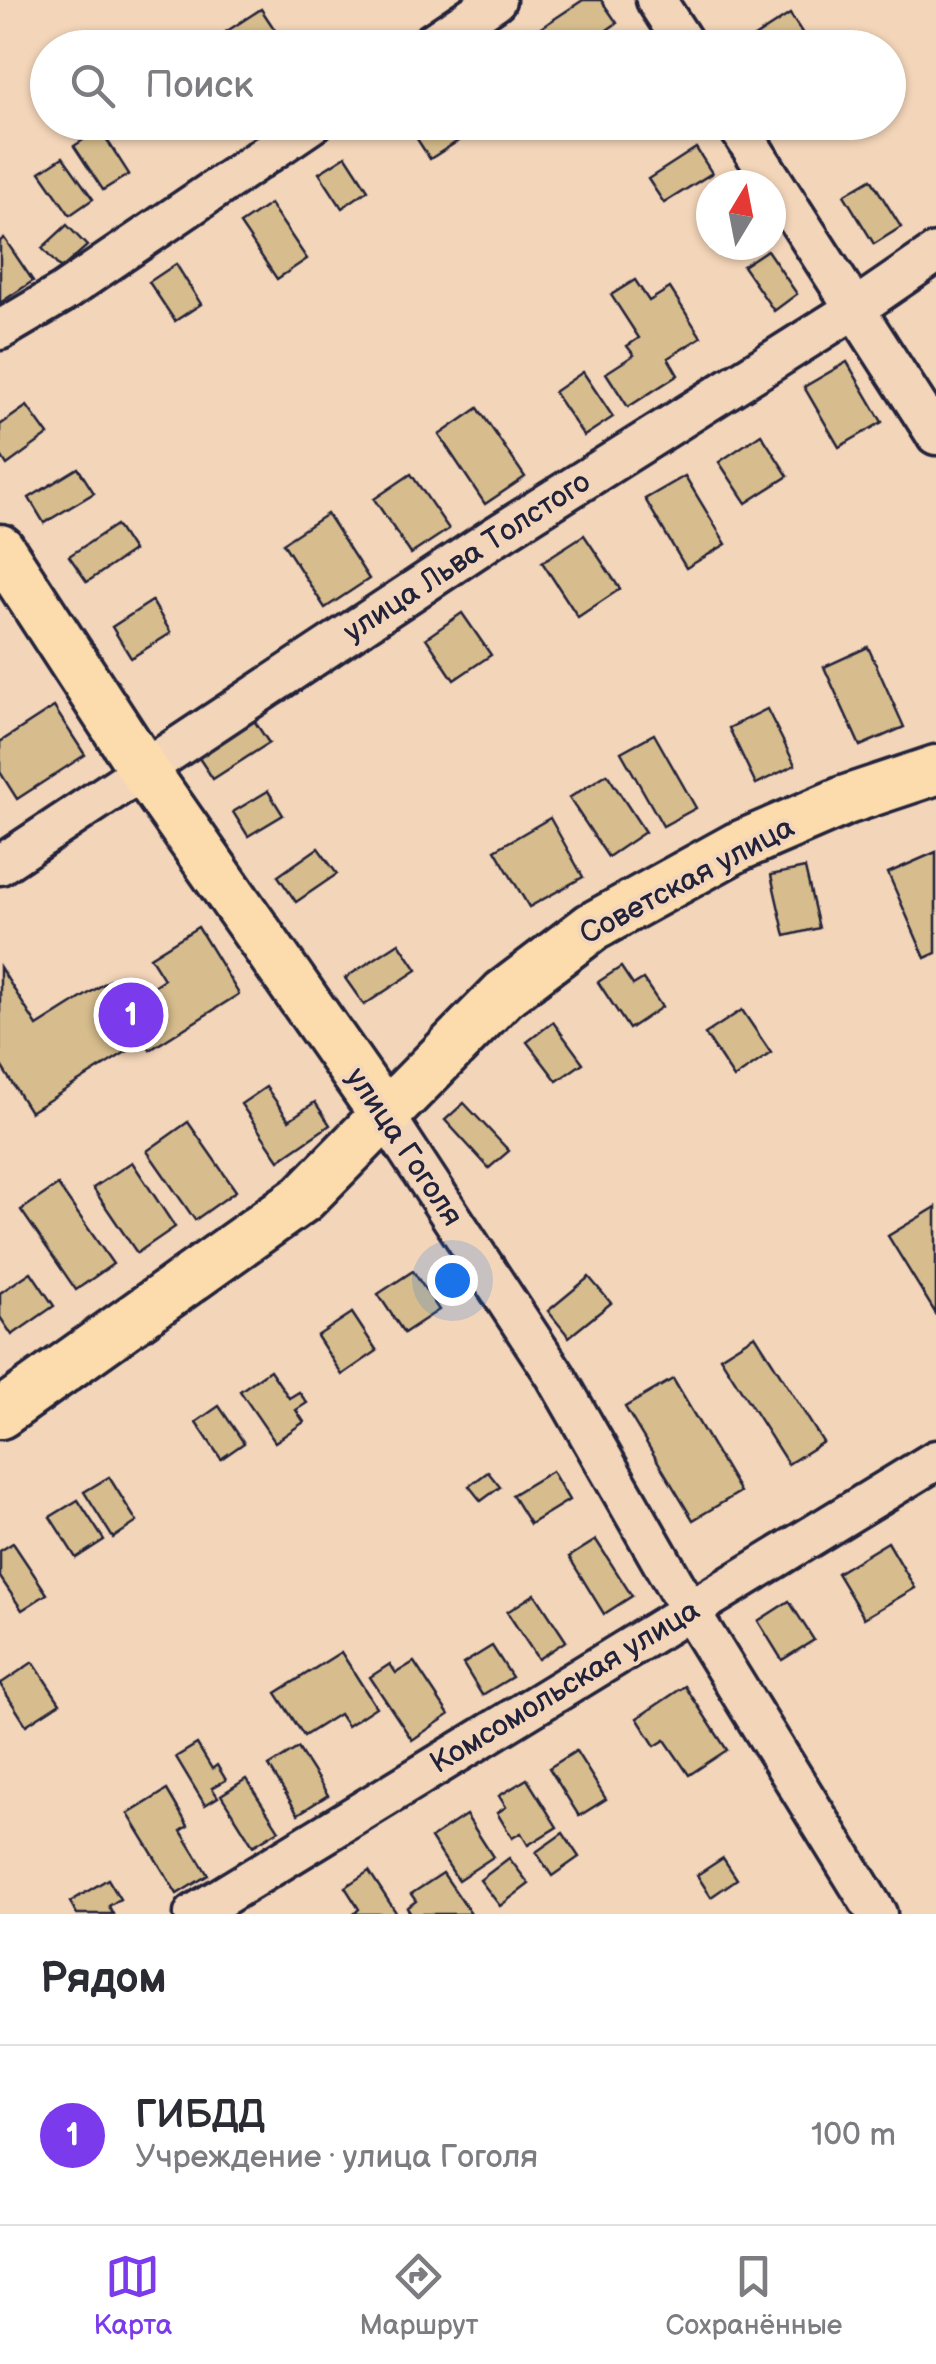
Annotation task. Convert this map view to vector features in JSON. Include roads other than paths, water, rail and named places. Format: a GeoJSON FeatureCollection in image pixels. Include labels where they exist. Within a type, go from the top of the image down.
{"type":"FeatureCollection","features":[{"type":"Feature","properties":{"kind":"main road","name":"улица Гоголя"},"geometry":{"type":"LineString","coordinates":[[0,548],[143,769],[386,1116]]}},
{"type":"Feature","properties":{"kind":"main road","name":"Советская улица"},"geometry":{"type":"LineString","coordinates":[[0,1414],[303,1198],[504,994],[592,927],[737,847],[846,800],[936,770]]}},
{"type":"Feature","properties":{"kind":"street"},"geometry":{"type":"LineString","coordinates":[[452,30],[496,0]]}},
{"type":"Feature","properties":{"kind":"street"},"geometry":{"type":"LineString","coordinates":[[656,0],[675,30]]}},
{"type":"Feature","properties":{"kind":"street"},"geometry":{"type":"LineString","coordinates":[[0,330],[61,294],[288,140]]}},
{"type":"Feature","properties":{"kind":"street"},"geometry":{"type":"LineString","coordinates":[[747,140],[936,435]]}},
{"type":"Feature","properties":{"kind":"street","name":"улица Льва Толстого"},"geometry":{"type":"LineString","coordinates":[[0,864],[494,538],[936,254]]}},
{"type":"Feature","properties":{"kind":"street","name":"улица Гоголя"},"geometry":{"type":"LineString","coordinates":[[386,1116],[555,1375],[690,1611],[878,1914]]}},
{"type":"Feature","properties":{"kind":"street","name":"Комсомольская улица"},"geometry":{"type":"LineString","coordinates":[[194,1914],[936,1460]]}},
{"type":"Feature","properties":{"kind":"place","name":"ГИБДД"},"geometry":{"type":"Point","coordinates":[131,1015]}}]}
